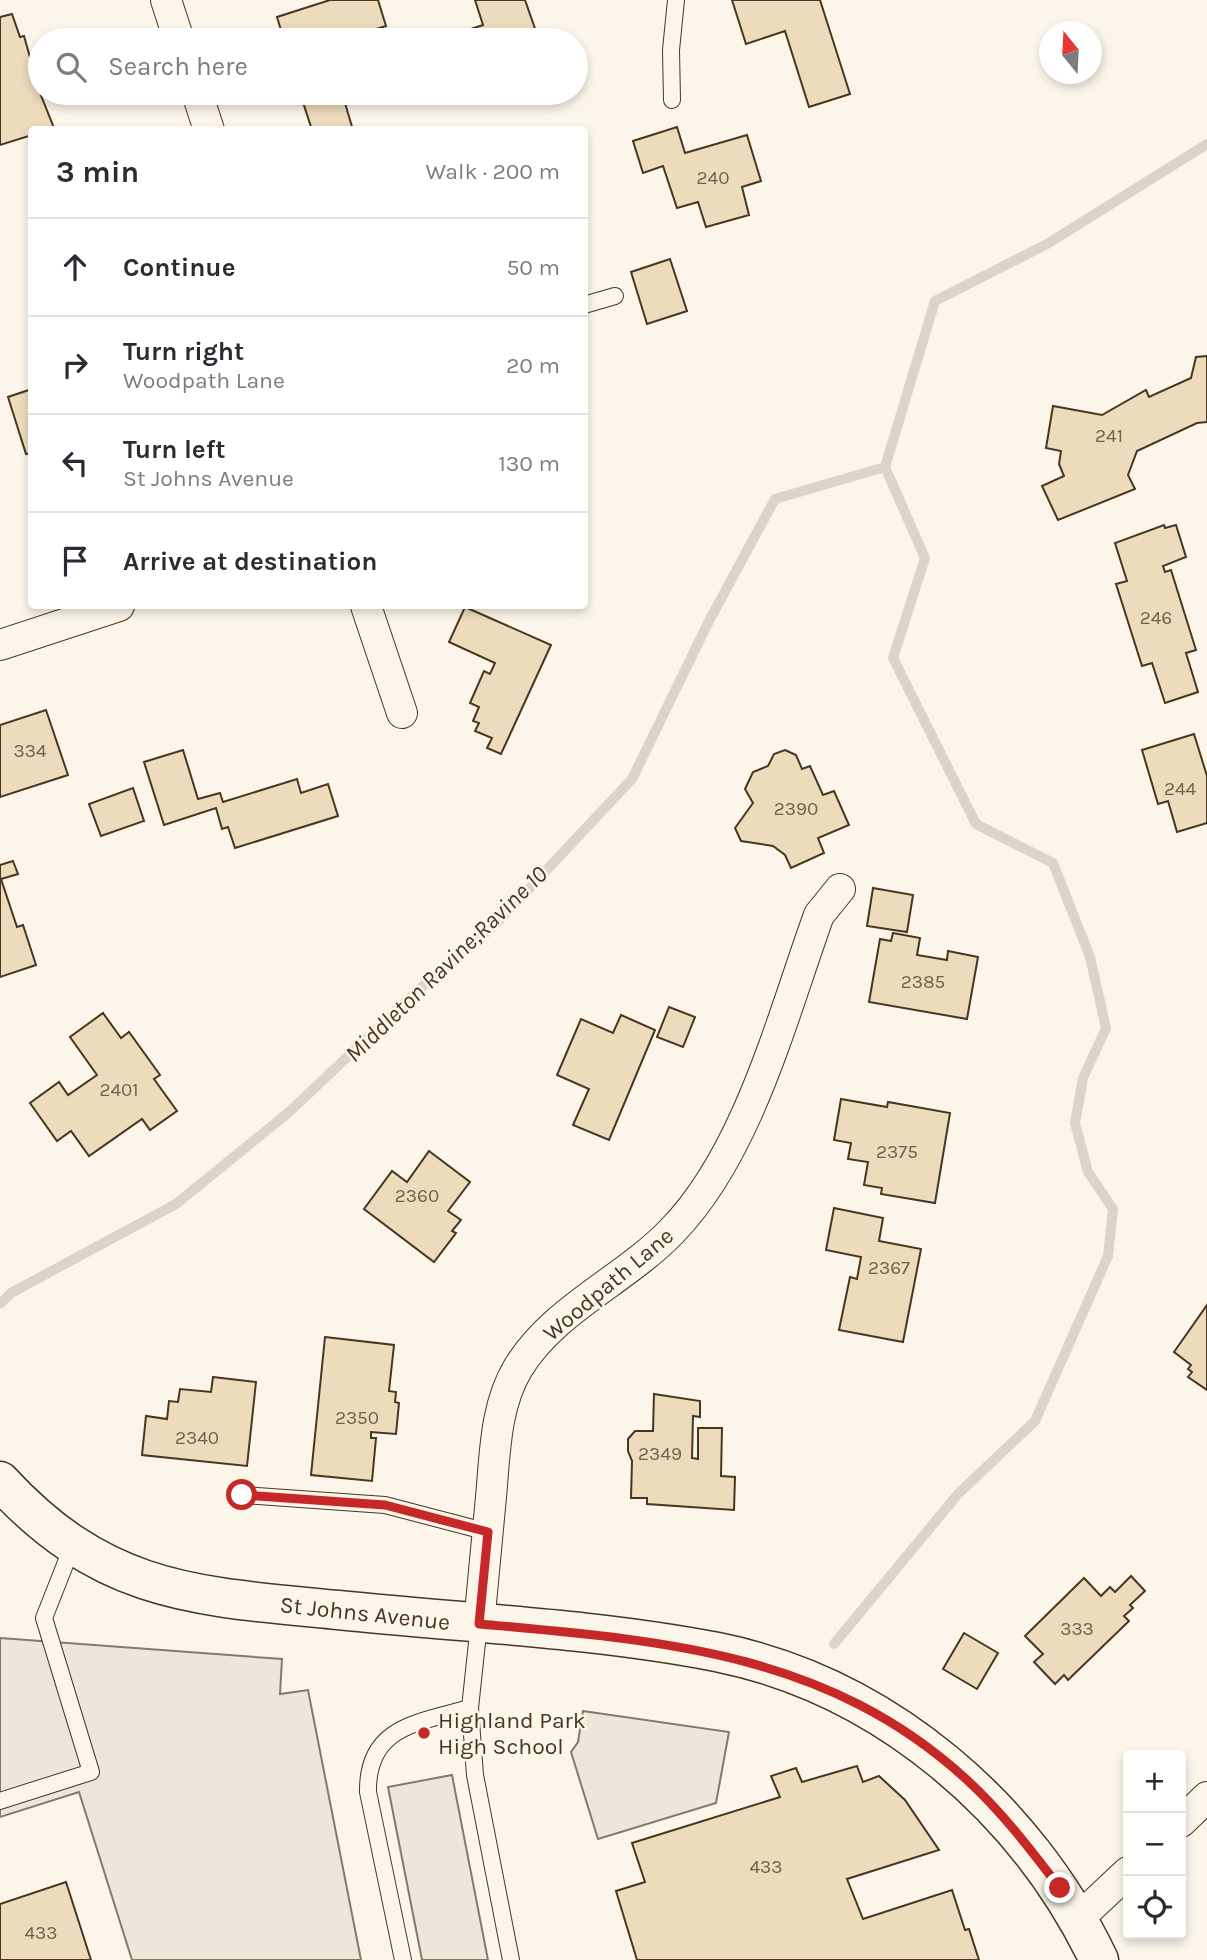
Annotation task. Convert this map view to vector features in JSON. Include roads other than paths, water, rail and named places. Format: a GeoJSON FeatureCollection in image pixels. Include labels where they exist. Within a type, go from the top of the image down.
{"type":"FeatureCollection","features":[{"type":"Feature","properties":{"kind":"street"},"geometry":{"type":"LineString","coordinates":[[166,0],[175,28]]}},
{"type":"Feature","properties":{"kind":"street"},"geometry":{"type":"LineString","coordinates":[[201,105],[208,126]]}},
{"type":"Feature","properties":{"kind":"street"},"geometry":{"type":"LineString","coordinates":[[0,645],[110,609]]}},
{"type":"Feature","properties":{"kind":"street"},"geometry":{"type":"LineString","coordinates":[[367,609],[402,713]]}},
{"type":"Feature","properties":{"kind":"street","name":"Woodpath Lane"},"geometry":{"type":"LineString","coordinates":[[479,1624],[499,1419],[518,1369],[553,1325],[643,1260],[674,1229],[713,1179],[746,1116],[819,915],[840,889]]}},
{"type":"Feature","properties":{"kind":"street","name":"St Johns Avenue"},"geometry":{"type":"LineString","coordinates":[[0,1481],[30,1514],[72,1547],[117,1572],[171,1589],[237,1600],[579,1633],[718,1653],[786,1672],[880,1715],[965,1778],[1007,1820],[1060,1888],[1090,1947]]}},
{"type":"Feature","properties":{"kind":"street"},"geometry":{"type":"LineString","coordinates":[[1186,1817],[1207,1797]]}},
{"type":"Feature","properties":{"kind":"street"},"geometry":{"type":"LineString","coordinates":[[1090,1947],[1126,1876]]}},
{"type":"Feature","properties":{"kind":"lane"},"geometry":{"type":"LineString","coordinates":[[672,100],[671,50],[676,0]]}},
{"type":"Feature","properties":{"kind":"lane"},"geometry":{"type":"LineString","coordinates":[[588,304],[615,296]]}},
{"type":"Feature","properties":{"kind":"lane"},"geometry":{"type":"LineString","coordinates":[[242,1495],[385,1505],[488,1532]]}},
{"type":"Feature","properties":{"kind":"lane"},"geometry":{"type":"LineString","coordinates":[[0,1801],[91,1772],[44,1618],[72,1547]]}},
{"type":"Feature","properties":{"kind":"lane"},"geometry":{"type":"LineString","coordinates":[[479,1624],[470,1708],[475,1775],[511,1960]]}},
{"type":"Feature","properties":{"kind":"lane"},"geometry":{"type":"LineString","coordinates":[[402,1960],[368,1792],[368,1769],[375,1752],[389,1736],[409,1726],[470,1708]]}},
{"type":"Feature","properties":{"kind":"waterway","name":"Middleton Ravine;Ravine 10"},"geometry":{"type":"LineString","coordinates":[[834,1644],[958,1494],[1035,1421],[1108,1256],[1113,1209],[1088,1172],[1075,1123],[1083,1078],[1106,1028],[1090,957],[1053,863],[976,824],[893,658],[925,558],[885,467],[935,301],[1047,244],[1207,144]]}},
{"type":"Feature","properties":{"kind":"waterway","name":"Middleton Ravine;Ravine 10"},"geometry":{"type":"LineString","coordinates":[[0,1304],[11,1293],[176,1204],[288,1113],[415,993],[496,924],[632,779],[709,621],[775,499],[885,467]]}},
{"type":"Feature","properties":{"kind":"place","name":"Highland Park High School"},"geometry":{"type":"Point","coordinates":[424,1733]}}]}
